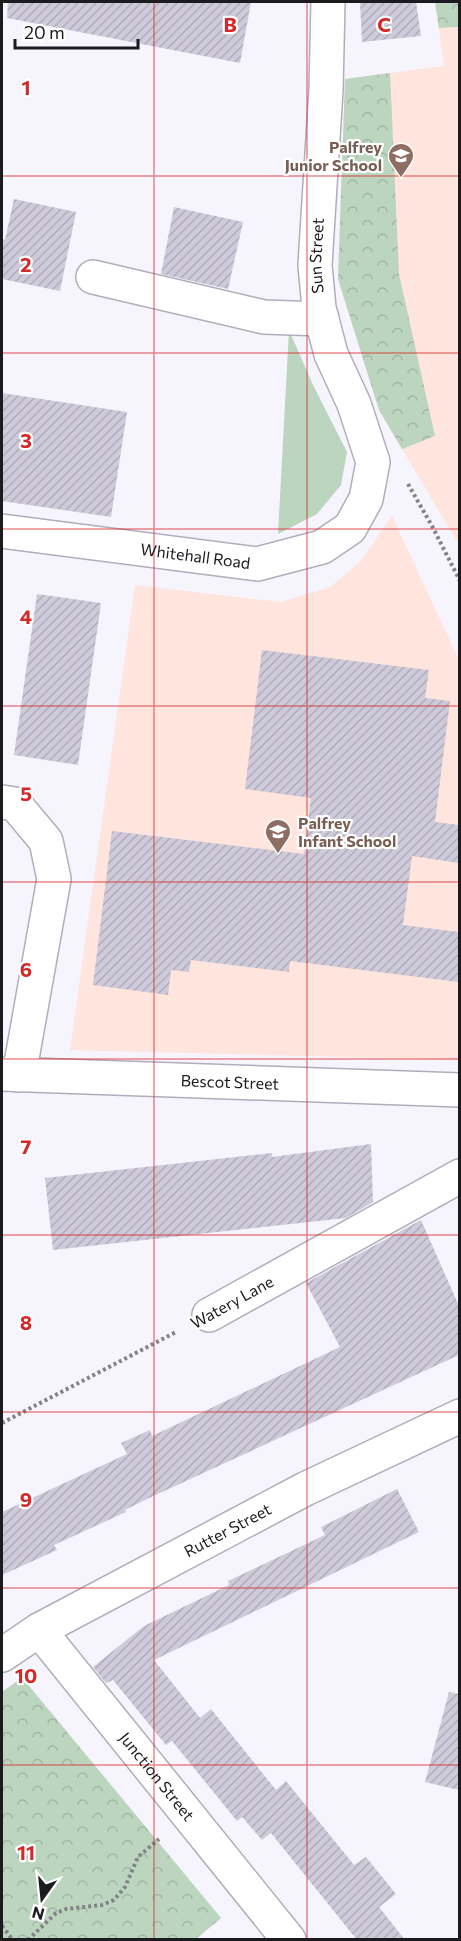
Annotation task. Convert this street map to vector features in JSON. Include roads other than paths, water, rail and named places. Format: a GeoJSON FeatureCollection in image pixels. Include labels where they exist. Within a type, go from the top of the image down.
{"type":"FeatureCollection","features":[{"type":"Feature","properties":{"kind":"street","name":"Sun Street"},"geometry":{"type":"LineString","coordinates":[[328,2],[326,90],[315,265],[319,308],[331,354],[354,404],[373,462],[366,499]]}},
{"type":"Feature","properties":{"kind":"street"},"geometry":{"type":"LineString","coordinates":[[93,277],[264,317],[322,319]]}},
{"type":"Feature","properties":{"kind":"street","name":"Whitehall Road"},"geometry":{"type":"LineString","coordinates":[[2,531],[257,564],[322,547],[350,528],[366,499]]}},
{"type":"Feature","properties":{"kind":"street"},"geometry":{"type":"LineString","coordinates":[[2,802],[15,804],[46,841],[54,879],[10,1075]]}},
{"type":"Feature","properties":{"kind":"street","name":"Bescot Street"},"geometry":{"type":"LineString","coordinates":[[10,1075],[459,1090]]}},
{"type":"Feature","properties":{"kind":"street","name":"Watery Lane"},"geometry":{"type":"LineString","coordinates":[[209,1315],[459,1179]]}},
{"type":"Feature","properties":{"kind":"street","name":"Rutter Street"},"geometry":{"type":"LineString","coordinates":[[2,1655],[39,1630],[305,1489],[459,1416]]}},
{"type":"Feature","properties":{"kind":"street","name":"Junction Street"},"geometry":{"type":"LineString","coordinates":[[39,1630],[188,1815],[272,1934]]}},
{"type":"Feature","properties":{"kind":"place","name":"Palfrey Junior School"},"geometry":{"type":"Point","coordinates":[401,179]}},
{"type":"Feature","properties":{"kind":"place","name":"Palfrey Infant School"},"geometry":{"type":"Point","coordinates":[278,855]}}]}
